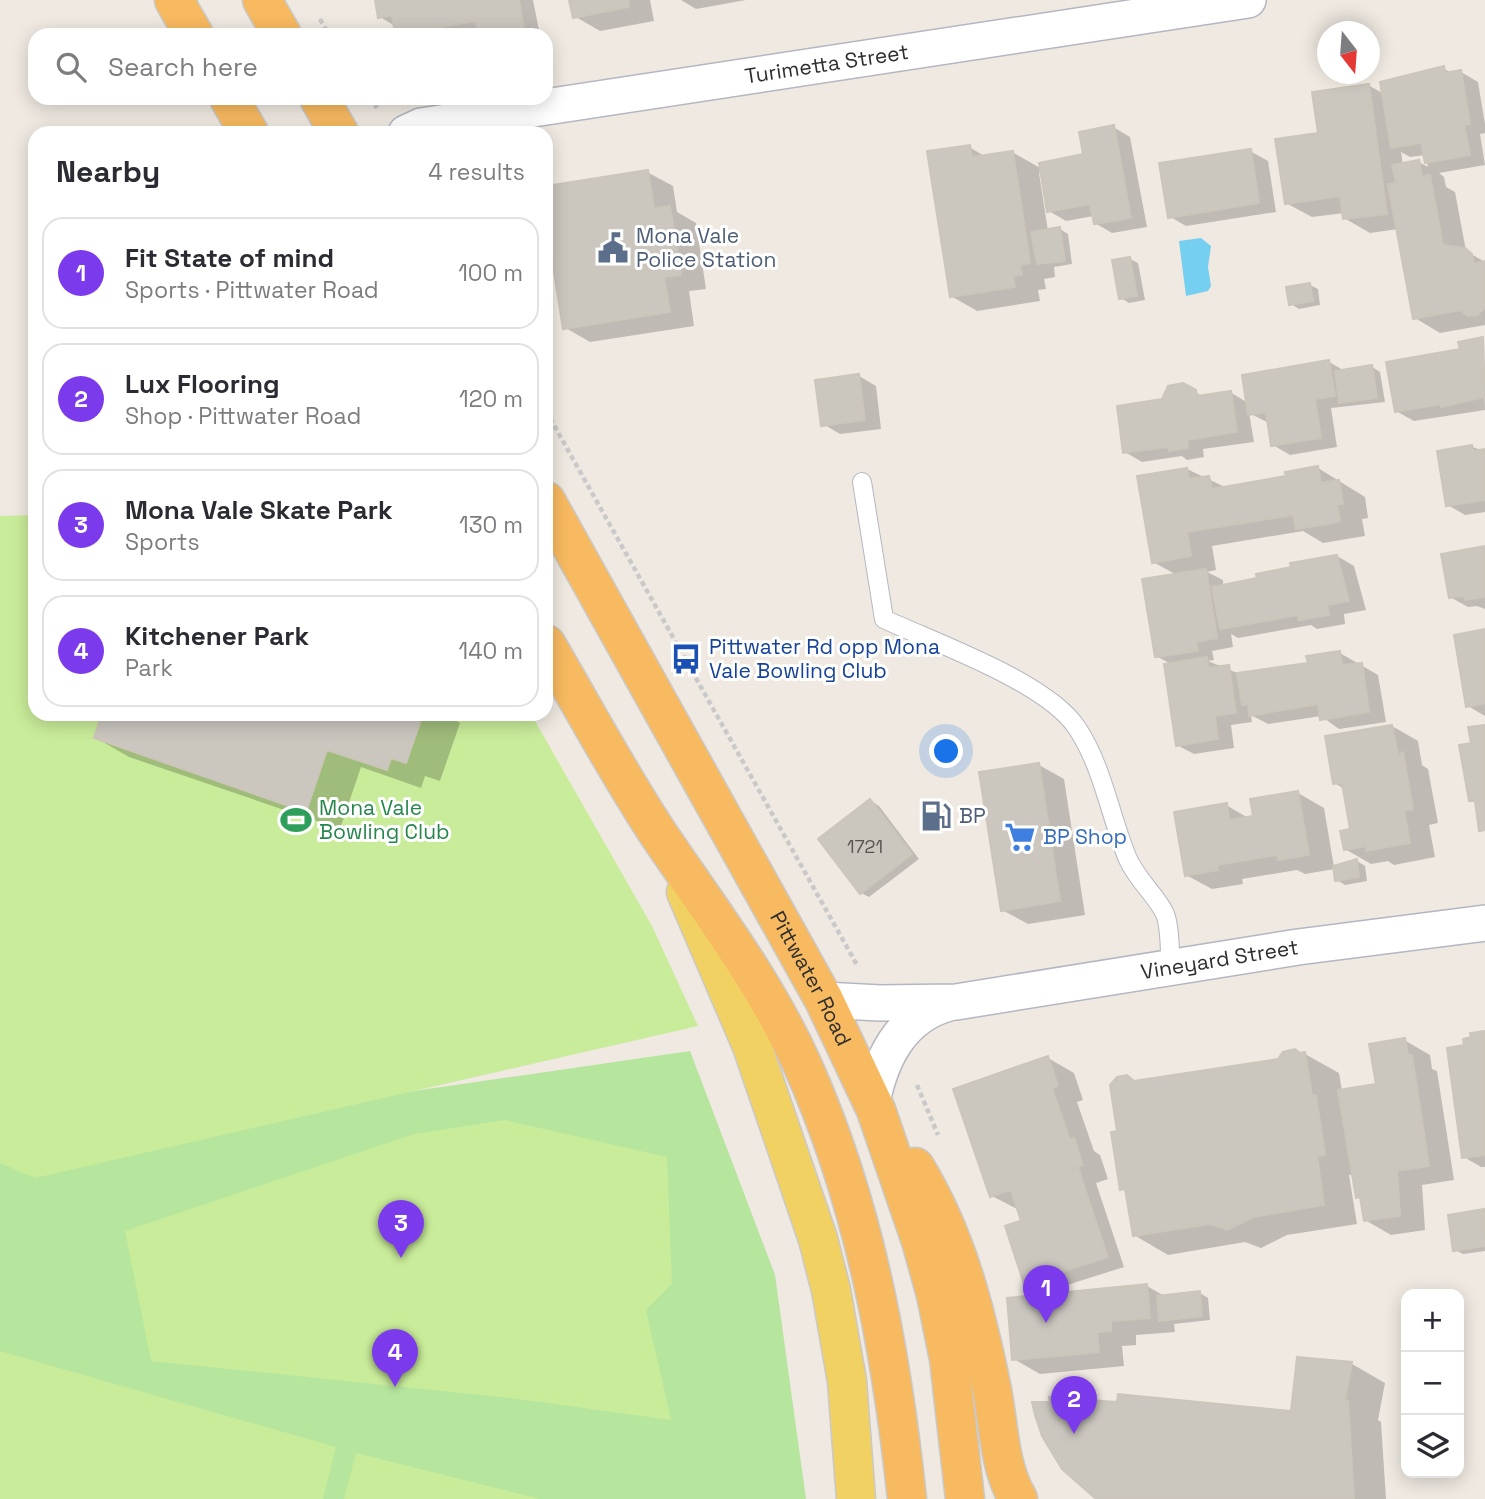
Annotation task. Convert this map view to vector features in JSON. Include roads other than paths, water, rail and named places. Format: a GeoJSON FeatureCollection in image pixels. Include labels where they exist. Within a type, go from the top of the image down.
{"type":"FeatureCollection","features":[{"type":"Feature","properties":{"kind":"highway"},"geometry":{"type":"LineString","coordinates":[[174,0],[190,28]]}},
{"type":"Feature","properties":{"kind":"highway"},"geometry":{"type":"LineString","coordinates":[[262,0],[278,28]]}},
{"type":"Feature","properties":{"kind":"highway"},"geometry":{"type":"LineString","coordinates":[[233,105],[245,126]]}},
{"type":"Feature","properties":{"kind":"highway"},"geometry":{"type":"LineString","coordinates":[[323,105],[335,126]]}},
{"type":"Feature","properties":{"kind":"highway","name":"Pittwater Road"},"geometry":{"type":"LineString","coordinates":[[553,514],[824,1000],[874,1106],[921,1241],[936,1295],[949,1359],[965,1499]]}},
{"type":"Feature","properties":{"kind":"highway"},"geometry":{"type":"LineString","coordinates":[[553,656],[657,832],[751,972],[783,1025],[802,1065],[842,1169],[873,1279],[887,1339],[907,1499]]}},
{"type":"Feature","properties":{"kind":"highway"},"geometry":{"type":"LineString","coordinates":[[874,1106],[932,1195],[956,1251],[985,1354],[1006,1472],[1018,1499]]}},
{"type":"Feature","properties":{"kind":"main road"},"geometry":{"type":"LineString","coordinates":[[657,832],[722,973],[801,1183],[831,1290],[847,1381],[856,1499]]}},
{"type":"Feature","properties":{"kind":"street","name":"Turimetta Street"},"geometry":{"type":"LineString","coordinates":[[421,126],[1248,0]]}},
{"type":"Feature","properties":{"kind":"street","name":"Vineyard Street"},"geometry":{"type":"LineString","coordinates":[[824,1000],[880,1003],[956,1002],[1171,967],[1485,923]]}},
{"type":"Feature","properties":{"kind":"street","name":"Vineyard Street"},"geometry":{"type":"LineString","coordinates":[[874,1106],[882,1061],[900,1035],[935,1009],[956,1002]]}},
{"type":"Feature","properties":{"kind":"lane"},"geometry":{"type":"LineString","coordinates":[[862,482],[884,619],[1032,688],[1059,705],[1077,728],[1089,751],[1128,859],[1142,885],[1165,915],[1171,967]]}},
{"type":"Feature","properties":{"kind":"water"},"geometry":{"type":"Polygon","coordinates":[[[1201,238],[1211,246],[1208,267],[1211,286],[1208,291],[1186,296],[1179,241],[1201,238]]]}},
{"type":"Feature","properties":{"kind":"place","name":"Mona Vale Police Station"},"geometry":{"type":"Point","coordinates":[613,248]}},
{"type":"Feature","properties":{"kind":"place","name":"Pittwater Rd opp Mona Vale Bowling Club"},"geometry":{"type":"Point","coordinates":[686,659]}},
{"type":"Feature","properties":{"kind":"place","name":"BP"},"geometry":{"type":"Point","coordinates":[936,816]}},
{"type":"Feature","properties":{"kind":"place","name":"Mona Vale Bowling Club"},"geometry":{"type":"Point","coordinates":[296,820]}},
{"type":"Feature","properties":{"kind":"place","name":"BP Shop"},"geometry":{"type":"Point","coordinates":[1020,837]}},
{"type":"Feature","properties":{"kind":"place","name":"Mona Vale Skate Park"},"geometry":{"type":"Point","coordinates":[401,1258]}},
{"type":"Feature","properties":{"kind":"place","name":"Fit State of mind"},"geometry":{"type":"Point","coordinates":[1046,1323]}},
{"type":"Feature","properties":{"kind":"place","name":"Kitchener Park"},"geometry":{"type":"Point","coordinates":[395,1387]}},
{"type":"Feature","properties":{"kind":"place","name":"Lux Flooring"},"geometry":{"type":"Point","coordinates":[1074,1434]}}]}
